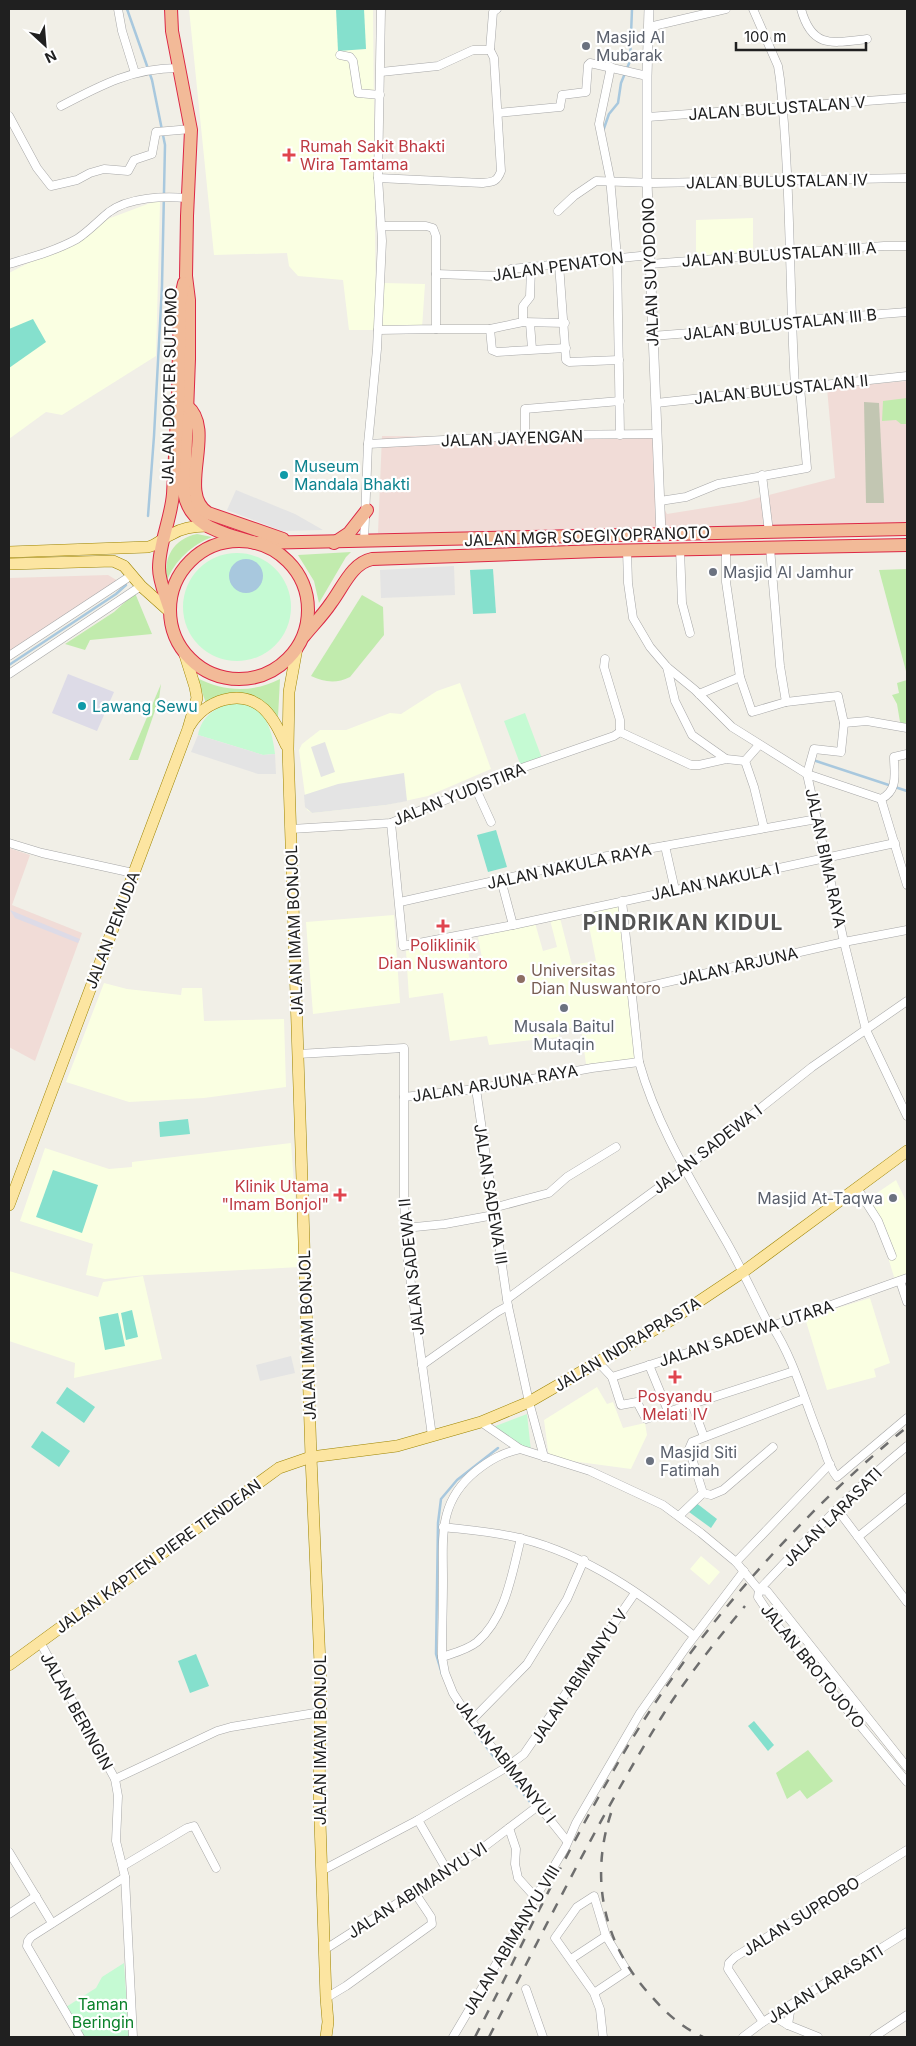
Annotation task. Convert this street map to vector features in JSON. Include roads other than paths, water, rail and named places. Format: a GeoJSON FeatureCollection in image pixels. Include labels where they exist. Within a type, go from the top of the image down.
{"type":"FeatureCollection","features":[{"type":"Feature","properties":{"kind":"highway","name":"JALAN DOKTER SUTOMO"},"geometry":{"type":"LineString","coordinates":[[171,9],[172,31],[178,68],[191,129],[182,198],[189,300],[185,501],[193,516],[207,526],[256,543]]}},
{"type":"Feature","properties":{"kind":"highway","name":"JALAN DOKTER SUTOMO"},"geometry":{"type":"LineString","coordinates":[[170,612],[159,570],[163,539],[172,507],[178,398],[180,301],[186,276]]}},
{"type":"Feature","properties":{"kind":"highway"},"geometry":{"type":"LineString","coordinates":[[188,406],[193,410],[198,425],[196,496],[201,508],[279,538],[314,543]]}},
{"type":"Feature","properties":{"kind":"highway"},"geometry":{"type":"LineString","coordinates":[[334,542],[349,533],[367,510]]}},
{"type":"Feature","properties":{"kind":"highway","name":"JALAN MGR SOEGIYOPRANOTO"},"geometry":{"type":"LineString","coordinates":[[314,543],[907,529]]}},
{"type":"Feature","properties":{"kind":"highway"},"geometry":{"type":"LineString","coordinates":[[256,543],[279,554],[289,562],[304,584],[309,610],[304,636],[297,648],[283,664],[268,673],[251,678],[233,679],[205,671],[195,664],[184,652],[174,634],[170,612],[172,594],[177,581],[193,559],[204,551],[223,544],[242,542],[314,543]]}},
{"type":"Feature","properties":{"kind":"highway","name":"JALAN MGR SOEGIYOPRANOTO"},"geometry":{"type":"LineString","coordinates":[[304,636],[364,560],[627,550],[907,545]]}},
{"type":"Feature","properties":{"kind":"main road"},"geometry":{"type":"LineString","coordinates":[[9,552],[148,547],[156,545],[174,532],[207,526]]}},
{"type":"Feature","properties":{"kind":"main road"},"geometry":{"type":"LineString","coordinates":[[9,564],[113,561],[124,566],[141,586],[170,612]]}},
{"type":"Feature","properties":{"kind":"main road","name":"JALAN IMAM BONJOL"},"geometry":{"type":"LineString","coordinates":[[297,648],[289,692],[288,749],[321,1712],[319,1792],[328,2022],[326,2037]]}},
{"type":"Feature","properties":{"kind":"main road","name":"JALAN PEMUDA"},"geometry":{"type":"LineString","coordinates":[[9,1205],[188,730],[197,698],[184,652]]}},
{"type":"Feature","properties":{"kind":"main road"},"geometry":{"type":"LineString","coordinates":[[188,730],[198,716],[210,706],[226,699],[242,698],[260,705],[265,710],[276,723],[288,749]]}},
{"type":"Feature","properties":{"kind":"main road","name":"JALAN INDRAPRASTA"},"geometry":{"type":"LineString","coordinates":[[311,1457],[383,1449],[481,1422],[529,1402],[597,1361],[671,1320],[743,1272],[907,1151]]}},
{"type":"Feature","properties":{"kind":"main road","name":"JALAN KAPTEN PIERE TENDEAN"},"geometry":{"type":"LineString","coordinates":[[9,1665],[279,1468],[311,1457]]}},
{"type":"Feature","properties":{"kind":"main road","name":"JALAN IMAM BONJOL"},"geometry":{"type":"LineString","coordinates":[[328,2022],[331,2027],[332,2037]]}},
{"type":"Feature","properties":{"kind":"street"},"geometry":{"type":"LineString","coordinates":[[118,9],[134,73]]}},
{"type":"Feature","properties":{"kind":"street"},"geometry":{"type":"LineString","coordinates":[[364,542],[367,510],[368,444],[378,330],[382,226],[378,178],[381,9]]}},
{"type":"Feature","properties":{"kind":"street"},"geometry":{"type":"LineString","coordinates":[[378,178],[482,183],[495,181],[502,171],[494,58],[490,50],[493,12],[497,9]]}},
{"type":"Feature","properties":{"kind":"street","name":"JALAN SUYODONO"},"geometry":{"type":"LineString","coordinates":[[649,9],[647,76],[648,182],[652,336],[661,534]]}},
{"type":"Feature","properties":{"kind":"street"},"geometry":{"type":"LineString","coordinates":[[649,27],[726,9]]}},
{"type":"Feature","properties":{"kind":"street"},"geometry":{"type":"LineString","coordinates":[[660,500],[686,496],[718,484],[807,468],[791,321],[788,180],[783,108],[778,66],[753,9]]}},
{"type":"Feature","properties":{"kind":"street"},"geometry":{"type":"LineString","coordinates":[[801,9],[808,28],[822,39],[833,43],[866,39]]}},
{"type":"Feature","properties":{"kind":"street"},"geometry":{"type":"LineString","coordinates":[[381,72],[438,66],[473,50],[490,50]]}},
{"type":"Feature","properties":{"kind":"street"},"geometry":{"type":"LineString","coordinates":[[340,56],[353,60],[358,93],[380,95]]}},
{"type":"Feature","properties":{"kind":"street"},"geometry":{"type":"LineString","coordinates":[[498,112],[560,107],[562,94],[586,92],[589,64],[611,67],[647,76]]}},
{"type":"Feature","properties":{"kind":"street"},"geometry":{"type":"LineString","coordinates":[[611,67],[600,118],[616,258],[620,435]]}},
{"type":"Feature","properties":{"kind":"street"},"geometry":{"type":"LineString","coordinates":[[61,106],[103,84],[134,73],[145,70],[178,68]]}},
{"type":"Feature","properties":{"kind":"street","name":"JALAN BULUSTALAN V"},"geometry":{"type":"LineString","coordinates":[[648,117],[907,98]]}},
{"type":"Feature","properties":{"kind":"street"},"geometry":{"type":"LineString","coordinates":[[9,116],[37,168],[51,186],[78,180],[90,173],[104,169],[128,171],[134,160],[152,154],[160,132],[191,129]]}},
{"type":"Feature","properties":{"kind":"street","name":"JALAN BULUSTALAN IV"},"geometry":{"type":"LineString","coordinates":[[607,181],[907,178]]}},
{"type":"Feature","properties":{"kind":"street"},"geometry":{"type":"LineString","coordinates":[[558,211],[574,196],[594,182],[607,181]]}},
{"type":"Feature","properties":{"kind":"street"},"geometry":{"type":"LineString","coordinates":[[9,264],[40,256],[76,239],[90,230],[111,210],[144,199],[161,197],[182,198]]}},
{"type":"Feature","properties":{"kind":"street"},"geometry":{"type":"LineString","coordinates":[[382,226],[426,226],[433,228],[436,236],[436,329]]}},
{"type":"Feature","properties":{"kind":"street","name":"JALAN BULUSTALAN III A"},"geometry":{"type":"LineString","coordinates":[[650,260],[907,246]]}},
{"type":"Feature","properties":{"kind":"street","name":"JALAN PENATON"},"geometry":{"type":"LineString","coordinates":[[436,274],[500,276],[511,269],[616,258],[650,260]]}},
{"type":"Feature","properties":{"kind":"street"},"geometry":{"type":"LineString","coordinates":[[559,264],[565,323],[565,357],[569,362],[617,360]]}},
{"type":"Feature","properties":{"kind":"street"},"geometry":{"type":"LineString","coordinates":[[531,268],[530,297],[523,306],[532,349]]}},
{"type":"Feature","properties":{"kind":"street","name":"JALAN BULUSTALAN III B"},"geometry":{"type":"LineString","coordinates":[[652,336],[728,330],[791,321],[907,312]]}},
{"type":"Feature","properties":{"kind":"street"},"geometry":{"type":"LineString","coordinates":[[378,330],[490,329],[527,323],[565,323]]}},
{"type":"Feature","properties":{"kind":"street"},"geometry":{"type":"LineString","coordinates":[[490,329],[491,346],[494,351],[566,348]]}},
{"type":"Feature","properties":{"kind":"street","name":"JALAN BULUSTALAN II"},"geometry":{"type":"LineString","coordinates":[[656,403],[907,376]]}},
{"type":"Feature","properties":{"kind":"street"},"geometry":{"type":"LineString","coordinates":[[525,436],[525,409],[619,401]]}},
{"type":"Feature","properties":{"kind":"street","name":"JALAN JAYENGAN"},"geometry":{"type":"LineString","coordinates":[[368,444],[525,436],[656,434]]}},
{"type":"Feature","properties":{"kind":"street"},"geometry":{"type":"LineString","coordinates":[[762,475],[769,532]]}},
{"type":"Feature","properties":{"kind":"street"},"geometry":{"type":"LineString","coordinates":[[726,548],[726,582],[740,677],[752,712],[786,702],[838,696],[844,723],[841,752],[814,749],[807,774],[881,799],[890,794],[894,785],[894,757],[907,754]]}},
{"type":"Feature","properties":{"kind":"street"},"geometry":{"type":"LineString","coordinates":[[770,548],[780,666],[786,702]]}},
{"type":"Feature","properties":{"kind":"street"},"geometry":{"type":"LineString","coordinates":[[680,549],[682,604],[690,633]]}},
{"type":"Feature","properties":{"kind":"street","name":"JALAN BIMA RAYA"},"geometry":{"type":"LineString","coordinates":[[627,550],[628,583],[633,618],[650,647],[667,667],[699,694],[732,727],[807,774],[844,942],[866,1030],[907,1116]]}},
{"type":"Feature","properties":{"kind":"street"},"geometry":{"type":"LineString","coordinates":[[9,656],[132,575]]}},
{"type":"Feature","properties":{"kind":"street"},"geometry":{"type":"LineString","coordinates":[[9,674],[141,586]]}},
{"type":"Feature","properties":{"kind":"street"},"geometry":{"type":"LineString","coordinates":[[605,659],[604,667],[620,720],[620,732],[695,765],[726,759],[745,761]]}},
{"type":"Feature","properties":{"kind":"street"},"geometry":{"type":"LineString","coordinates":[[667,667],[675,701],[692,735],[726,759]]}},
{"type":"Feature","properties":{"kind":"street"},"geometry":{"type":"LineString","coordinates":[[699,694],[740,677]]}},
{"type":"Feature","properties":{"kind":"street"},"geometry":{"type":"LineString","coordinates":[[844,723],[867,720],[907,728]]}},
{"type":"Feature","properties":{"kind":"street","name":"JALAN YUDISTIRA"},"geometry":{"type":"LineString","coordinates":[[291,829],[391,823],[513,771],[614,736],[620,732]]}},
{"type":"Feature","properties":{"kind":"street"},"geometry":{"type":"LineString","coordinates":[[745,761],[759,744]]}},
{"type":"Feature","properties":{"kind":"street"},"geometry":{"type":"LineString","coordinates":[[745,761],[754,787],[764,828]]}},
{"type":"Feature","properties":{"kind":"street"},"geometry":{"type":"LineString","coordinates":[[475,787],[491,822]]}},
{"type":"Feature","properties":{"kind":"street"},"geometry":{"type":"LineString","coordinates":[[881,799],[904,863],[907,885]]}},
{"type":"Feature","properties":{"kind":"street","name":"JALAN NAKULA RAYA"},"geometry":{"type":"LineString","coordinates":[[400,902],[596,858],[816,819]]}},
{"type":"Feature","properties":{"kind":"street"},"geometry":{"type":"LineString","coordinates":[[391,823],[400,902]]}},
{"type":"Feature","properties":{"kind":"street"},"geometry":{"type":"LineString","coordinates":[[9,843],[42,853],[133,873]]}},
{"type":"Feature","properties":{"kind":"street","name":"JALAN NAKULA I"},"geometry":{"type":"LineString","coordinates":[[400,902],[403,946],[514,925],[896,843]]}},
{"type":"Feature","properties":{"kind":"street"},"geometry":{"type":"LineString","coordinates":[[665,846],[676,890]]}},
{"type":"Feature","properties":{"kind":"street"},"geometry":{"type":"LineString","coordinates":[[501,880],[514,925]]}},
{"type":"Feature","properties":{"kind":"street"},"geometry":{"type":"LineString","coordinates":[[622,901],[639,1062],[645,1084],[684,1168],[743,1272],[771,1326],[785,1346],[804,1399],[837,1477],[907,1418]]}},
{"type":"Feature","properties":{"kind":"street","name":"JALAN ARJUNA"},"geometry":{"type":"LineString","coordinates":[[632,990],[844,942],[907,930]]}},
{"type":"Feature","properties":{"kind":"street","name":"JALAN SADEWA I"},"geometry":{"type":"LineString","coordinates":[[422,1365],[497,1312],[812,1067],[907,1001]]}},
{"type":"Feature","properties":{"kind":"street","name":"JALAN ARJUNA RAYA"},"geometry":{"type":"LineString","coordinates":[[298,1054],[404,1048],[404,1097],[476,1089],[592,1068],[639,1062]]}},
{"type":"Feature","properties":{"kind":"street","name":"JALAN SADEWA III"},"geometry":{"type":"LineString","coordinates":[[476,1089],[508,1303],[529,1402],[544,1457]]}},
{"type":"Feature","properties":{"kind":"street","name":"JALAN SADEWA II"},"geometry":{"type":"LineString","coordinates":[[404,1097],[404,1200],[407,1255],[432,1436]]}},
{"type":"Feature","properties":{"kind":"street"},"geometry":{"type":"LineString","coordinates":[[406,1228],[445,1224],[493,1212],[549,1193],[567,1177],[616,1147]]}},
{"type":"Feature","properties":{"kind":"street"},"geometry":{"type":"LineString","coordinates":[[857,1188],[878,1221],[892,1256]]}},
{"type":"Feature","properties":{"kind":"street","name":"JALAN SADEWA UTARA"},"geometry":{"type":"LineString","coordinates":[[612,1377],[771,1326],[904,1280],[907,1302]]}},
{"type":"Feature","properties":{"kind":"street"},"geometry":{"type":"LineString","coordinates":[[597,1361],[612,1377],[622,1406],[637,1402],[646,1419],[794,1371]]}},
{"type":"Feature","properties":{"kind":"street"},"geometry":{"type":"LineString","coordinates":[[649,1365],[668,1411]]}},
{"type":"Feature","properties":{"kind":"street"},"geometry":{"type":"LineString","coordinates":[[703,1493],[689,1449],[692,1442],[804,1399]]}},
{"type":"Feature","properties":{"kind":"street"},"geometry":{"type":"LineString","coordinates":[[692,1404],[704,1436]]}},
{"type":"Feature","properties":{"kind":"street"},"geometry":{"type":"LineString","coordinates":[[481,1422],[520,1449],[610,1480],[663,1505],[736,1562],[759,1590]]}},
{"type":"Feature","properties":{"kind":"street","name":"JALAN LARASATI"},"geometry":{"type":"LineString","coordinates":[[759,1590],[868,1478],[907,1446]]}},
{"type":"Feature","properties":{"kind":"street"},"geometry":{"type":"LineString","coordinates":[[703,1493],[712,1494],[723,1490],[773,1447]]}},
{"type":"Feature","properties":{"kind":"street","name":"JALAN ABIMANYU I"},"geometry":{"type":"LineString","coordinates":[[520,1449],[497,1456],[464,1481],[448,1505],[443,1527],[442,1657],[445,1673],[453,1693],[472,1721],[567,1841]]}},
{"type":"Feature","properties":{"kind":"street"},"geometry":{"type":"LineString","coordinates":[[736,1562],[830,1464]]}},
{"type":"Feature","properties":{"kind":"street"},"geometry":{"type":"LineString","coordinates":[[679,1516],[703,1493]]}},
{"type":"Feature","properties":{"kind":"street"},"geometry":{"type":"LineString","coordinates":[[858,1537],[907,1497]]}},
{"type":"Feature","properties":{"kind":"street"},"geometry":{"type":"LineString","coordinates":[[837,1509],[907,1602]]}},
{"type":"Feature","properties":{"kind":"street"},"geometry":{"type":"LineString","coordinates":[[443,1527],[521,1538],[584,1560],[694,1636]]}},
{"type":"Feature","properties":{"kind":"street"},"geometry":{"type":"LineString","coordinates":[[442,1657],[466,1649],[478,1641],[488,1629],[509,1587],[521,1538]]}},
{"type":"Feature","properties":{"kind":"street"},"geometry":{"type":"LineString","coordinates":[[472,1721],[527,1664],[567,1599],[584,1560]]}},
{"type":"Feature","properties":{"kind":"street","name":"JALAN ABIMANYU VIII"},"geometry":{"type":"LineString","coordinates":[[453,2037],[536,1898],[566,1846],[576,1823],[640,1713],[694,1636],[744,1571]]}},
{"type":"Feature","properties":{"kind":"street","name":"JALAN BROTOJOYO"},"geometry":{"type":"LineString","coordinates":[[906,1762],[767,1591],[759,1590],[758,1597],[776,1624],[907,1782]]}},
{"type":"Feature","properties":{"kind":"street","name":"JALAN ABIMANYU V"},"geometry":{"type":"LineString","coordinates":[[323,1870],[418,1820],[507,1767],[529,1749],[635,1594]]}},
{"type":"Feature","properties":{"kind":"street"},"geometry":{"type":"LineString","coordinates":[[776,1624],[786,1615]]}},
{"type":"Feature","properties":{"kind":"street","name":"JALAN BERINGIN"},"geometry":{"type":"LineString","coordinates":[[40,1642],[115,1779],[118,1796],[116,1841],[125,1877],[133,2037]]}},
{"type":"Feature","properties":{"kind":"street","name":"JALAN BERINGIN"},"geometry":{"type":"LineString","coordinates":[[115,1779],[217,1731],[321,1712]]}},
{"type":"Feature","properties":{"kind":"street"},"geometry":{"type":"LineString","coordinates":[[855,1720],[864,1712]]}},
{"type":"Feature","properties":{"kind":"street"},"geometry":{"type":"LineString","coordinates":[[894,1766],[906,1762]]}},
{"type":"Feature","properties":{"kind":"street","name":"JALAN ABIMANYU VI"},"geometry":{"type":"LineString","coordinates":[[324,1950],[448,1872],[538,1806]]}},
{"type":"Feature","properties":{"kind":"street"},"geometry":{"type":"LineString","coordinates":[[418,1820],[448,1872]]}},
{"type":"Feature","properties":{"kind":"street"},"geometry":{"type":"LineString","coordinates":[[123,1866],[188,1828],[196,1826],[216,1868]]}},
{"type":"Feature","properties":{"kind":"street"},"geometry":{"type":"LineString","coordinates":[[509,1828],[516,1848],[515,1864],[518,1878],[536,1898]]}},
{"type":"Feature","properties":{"kind":"street","name":"JALAN SUPROBO"},"geometry":{"type":"LineString","coordinates":[[763,2022],[728,1969],[729,1963],[907,1850]]}},
{"type":"Feature","properties":{"kind":"street"},"geometry":{"type":"LineString","coordinates":[[9,1852],[52,1923]]}},
{"type":"Feature","properties":{"kind":"street"},"geometry":{"type":"LineString","coordinates":[[80,2037],[27,1946],[28,1938],[125,1877]]}},
{"type":"Feature","properties":{"kind":"street"},"geometry":{"type":"LineString","coordinates":[[326,1998],[346,1986],[432,1924],[431,1917],[415,1893]]}},
{"type":"Feature","properties":{"kind":"street"},"geometry":{"type":"LineString","coordinates":[[9,1914],[36,1896]]}},
{"type":"Feature","properties":{"kind":"street"},"geometry":{"type":"LineString","coordinates":[[594,1993],[627,1971],[606,1936],[594,1896],[578,1907],[555,1938],[594,1993],[600,2009],[603,2037]]}},
{"type":"Feature","properties":{"kind":"street","name":"JALAN LARASATI"},"geometry":{"type":"LineString","coordinates":[[743,2037],[763,2022],[907,1932]]}},
{"type":"Feature","properties":{"kind":"street"},"geometry":{"type":"LineString","coordinates":[[571,1959],[606,1936]]}},
{"type":"Feature","properties":{"kind":"street"},"geometry":{"type":"LineString","coordinates":[[526,1989],[543,2037]]}},
{"type":"Feature","properties":{"kind":"street"},"geometry":{"type":"LineString","coordinates":[[788,2025],[791,2005]]}},
{"type":"Feature","properties":{"kind":"street"},"geometry":{"type":"LineString","coordinates":[[874,2037],[907,2015]]}},
{"type":"Feature","properties":{"kind":"street"},"geometry":{"type":"LineString","coordinates":[[773,2016],[788,2025],[818,2037]]}},
{"type":"Feature","properties":{"kind":"waterway"},"geometry":{"type":"LineString","coordinates":[[127,9],[152,80],[165,145],[162,286],[148,516]]}},
{"type":"Feature","properties":{"kind":"waterway"},"geometry":{"type":"LineString","coordinates":[[603,131],[609,114],[618,103],[621,83],[630,61],[632,9]]}},
{"type":"Feature","properties":{"kind":"waterway"},"geometry":{"type":"LineString","coordinates":[[9,665],[116,594],[126,585]]}},
{"type":"Feature","properties":{"kind":"waterway"},"geometry":{"type":"LineString","coordinates":[[816,761],[907,791]]}},
{"type":"Feature","properties":{"kind":"waterway"},"geometry":{"type":"LineString","coordinates":[[442,1674],[436,1654],[438,1523],[441,1499],[457,1480],[498,1448]]}},
{"type":"Feature","properties":{"kind":"waterway"},"geometry":{"type":"LineString","coordinates":[[452,1697],[466,1720]]}},
{"type":"Feature","properties":{"kind":"waterway"},"geometry":{"type":"LineString","coordinates":[[475,1732],[497,1761]]}},
{"type":"Feature","properties":{"kind":"waterway"},"geometry":{"type":"LineString","coordinates":[[508,1775],[530,1802]]}},
{"type":"Feature","properties":{"kind":"railway"},"geometry":{"type":"LineString","coordinates":[[475,2037],[593,1807],[640,1726],[672,1679],[706,1632],[782,1544],[822,1503],[907,1427]]}},
{"type":"Feature","properties":{"kind":"railway"},"geometry":{"type":"LineString","coordinates":[[489,2037],[572,1876],[637,1757],[680,1689],[745,1606]]}},
{"type":"Feature","properties":{"kind":"railway"},"geometry":{"type":"LineString","coordinates":[[611,1813],[604,1838],[601,1863],[605,1911],[612,1934],[622,1956],[652,1997],[676,2020],[703,2037]]}},
{"type":"Feature","properties":{"kind":"place","name":"Masjid Al Mubarak"},"geometry":{"type":"Point","coordinates":[586,46]}},
{"type":"Feature","properties":{"kind":"place","name":"Rumah Sakit Bhakti Wira Tamtama"},"geometry":{"type":"Point","coordinates":[289,155]}},
{"type":"Feature","properties":{"kind":"place","name":"Museum Mandala Bhakti"},"geometry":{"type":"Point","coordinates":[284,475]}},
{"type":"Feature","properties":{"kind":"place","name":"Masjid Al Jamhur"},"geometry":{"type":"Point","coordinates":[713,572]}},
{"type":"Feature","properties":{"kind":"place","name":"Lawang Sewu"},"geometry":{"type":"Point","coordinates":[82,706]}},
{"type":"Feature","properties":{"kind":"place","name":"Poliklinik Dian Nuswantoro"},"geometry":{"type":"Point","coordinates":[443,926]}},
{"type":"Feature","properties":{"kind":"place","name":"Universitas Dian Nuswantoro"},"geometry":{"type":"Point","coordinates":[521,979]}},
{"type":"Feature","properties":{"kind":"place","name":"Musala Baitul Mutaqin"},"geometry":{"type":"Point","coordinates":[564,1008]}},
{"type":"Feature","properties":{"kind":"place","name":"Klinik Utama \"Imam Bonjol\""},"geometry":{"type":"Point","coordinates":[340,1195]}},
{"type":"Feature","properties":{"kind":"place","name":"Masjid At-Taqwa"},"geometry":{"type":"Point","coordinates":[893,1198]}},
{"type":"Feature","properties":{"kind":"place","name":"Posyandu Melati IV"},"geometry":{"type":"Point","coordinates":[675,1377]}},
{"type":"Feature","properties":{"kind":"place","name":"Masjid Siti Fatimah"},"geometry":{"type":"Point","coordinates":[650,1461]}},
{"type":"Feature","properties":{"kind":"district","name":"PINDRIKAN KIDUL"},"geometry":{"type":"Point","coordinates":[683,922]}},
{"type":"Feature","properties":{"kind":"park label","name":"Taman Beringin"},"geometry":{"type":"Point","coordinates":[103,2013]}}]}
